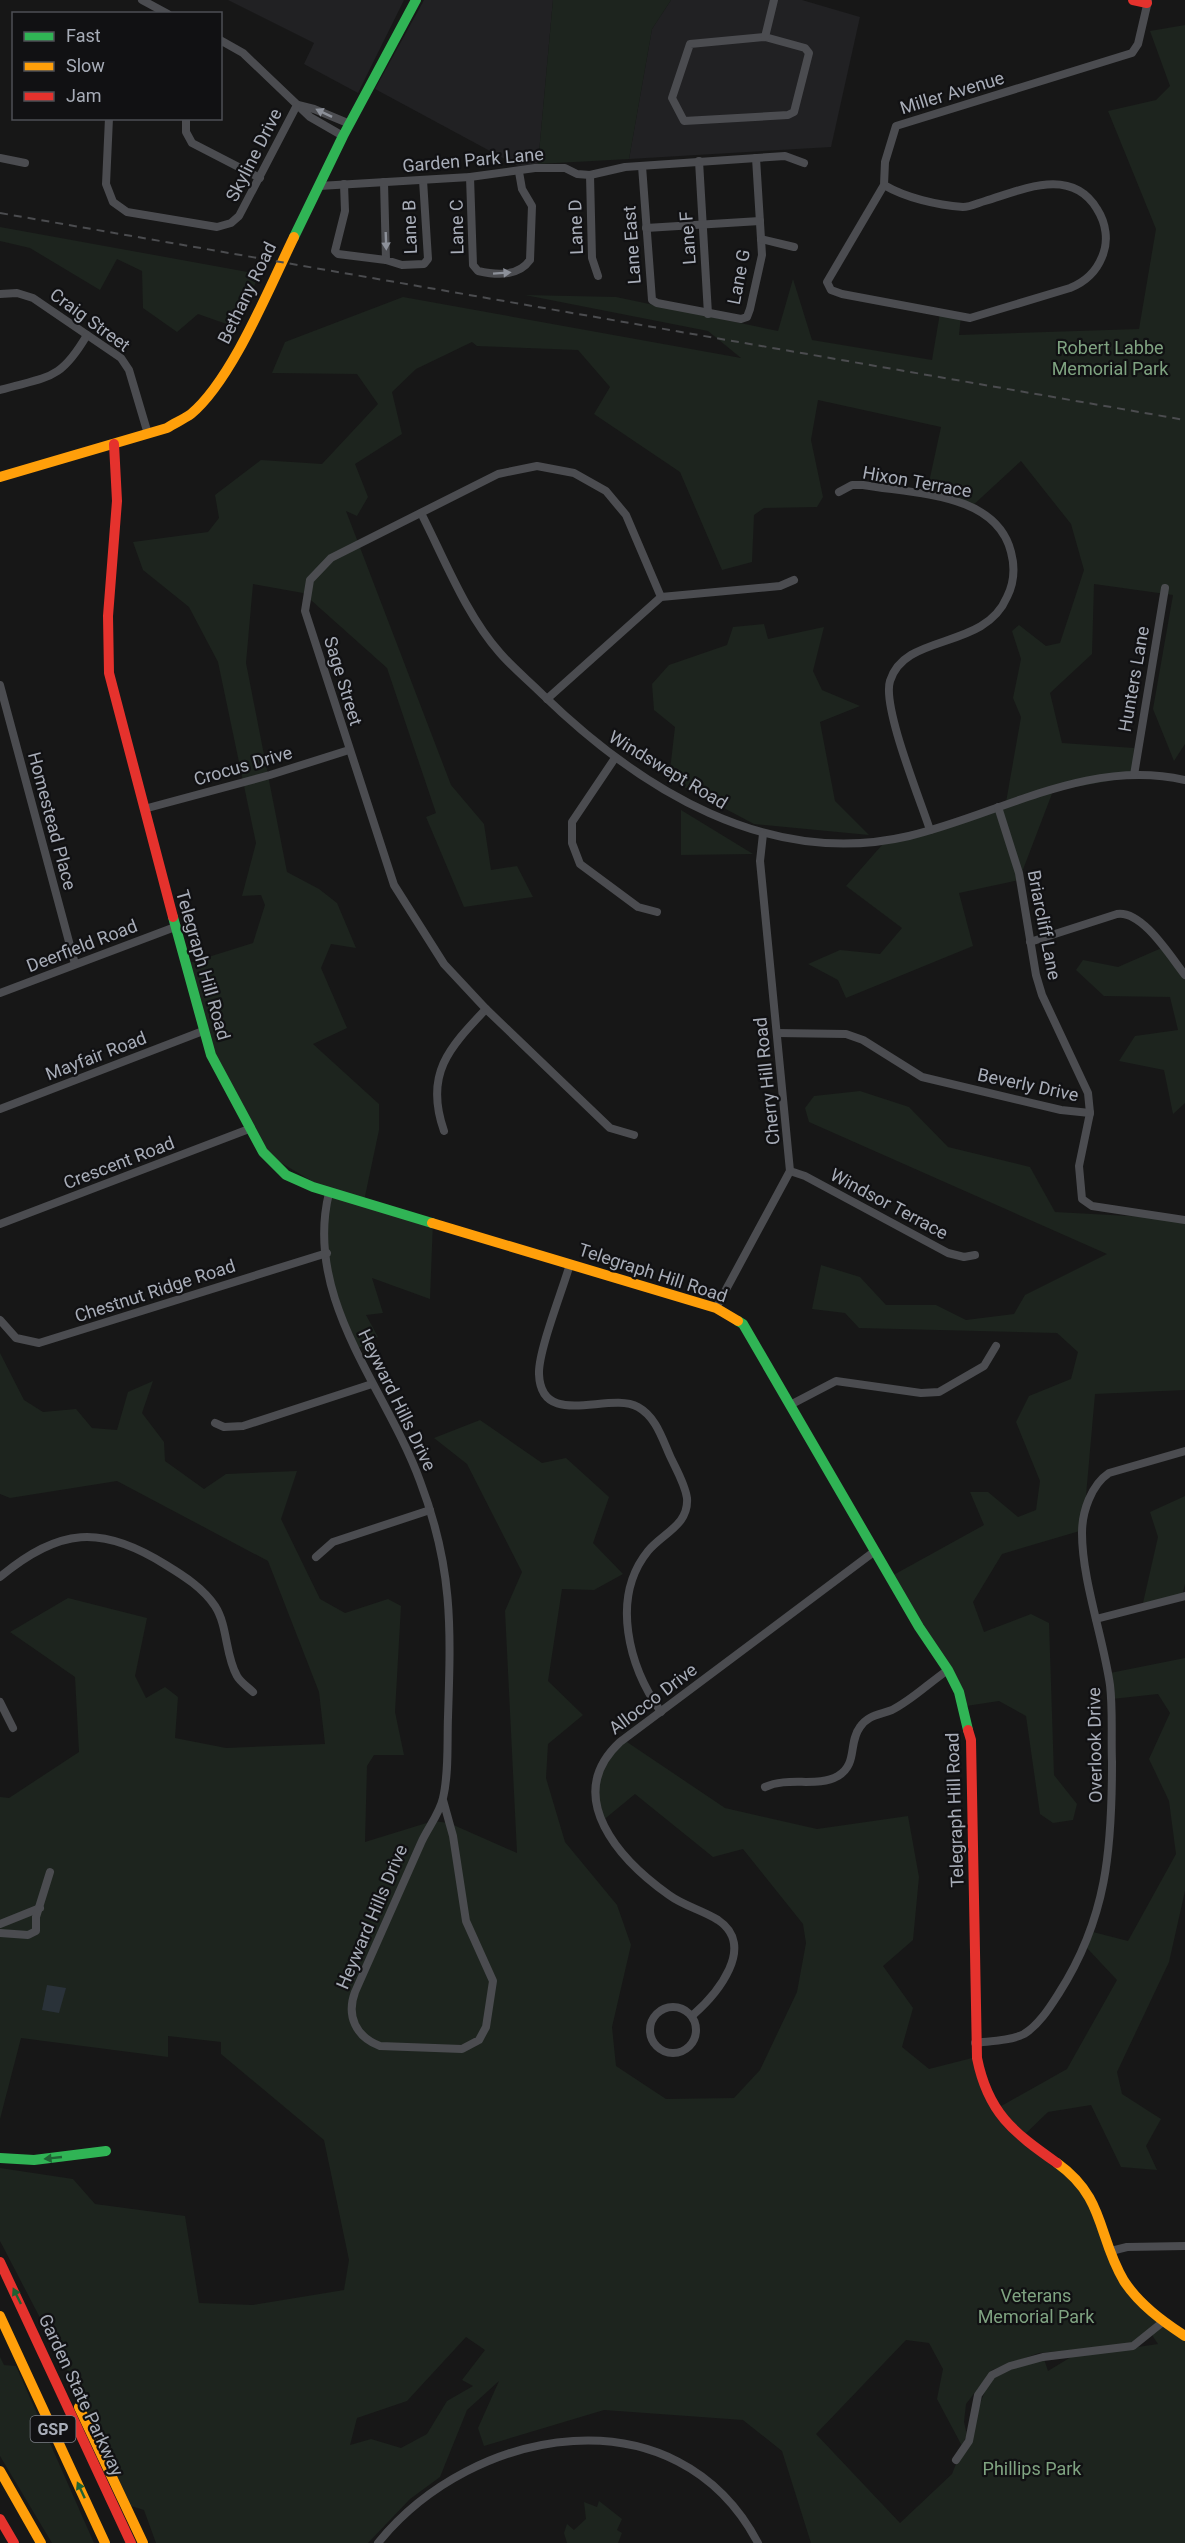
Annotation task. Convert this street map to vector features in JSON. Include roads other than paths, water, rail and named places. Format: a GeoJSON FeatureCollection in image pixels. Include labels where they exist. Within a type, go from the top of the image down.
{"type":"FeatureCollection","features":[{"type":"Feature","properties":{"kind":"main road","name":"Bethany Road"},"geometry":{"type":"LineString","coordinates":[[0,477],[148,434],[183,420],[200,406],[218,384],[253,321],[343,136],[416,0]]}},
{"type":"Feature","properties":{"kind":"main road"},"geometry":{"type":"LineString","coordinates":[[1133,0],[1147,1]]}},
{"type":"Feature","properties":{"kind":"main road","name":"Telegraph Hill Road"},"geometry":{"type":"LineString","coordinates":[[114,444],[118,469],[117,508],[107,660],[203,1031],[211,1055],[262,1152],[277,1168],[296,1180],[329,1193],[385,1207],[717,1308],[743,1324],[792,1404],[919,1627],[948,1670],[966,1713],[972,1750],[975,2043],[980,2078],[995,2110],[1019,2137],[1062,2165],[1082,2184],[1098,2212],[1111,2251],[1125,2281],[1145,2305],[1185,2336]]}},
{"type":"Feature","properties":{"kind":"main road"},"geometry":{"type":"LineString","coordinates":[[0,2158],[34,2160],[106,2151]]}},
{"type":"Feature","properties":{"kind":"main road","name":"Garden State Parkway"},"geometry":{"type":"LineString","coordinates":[[0,2262],[131,2543]]}},
{"type":"Feature","properties":{"kind":"main road","name":"GSP"},"geometry":{"type":"LineString","coordinates":[[0,2316],[105,2543]]}},
{"type":"Feature","properties":{"kind":"main road"},"geometry":{"type":"LineString","coordinates":[[34,2331],[60,2369],[143,2543]]}},
{"type":"Feature","properties":{"kind":"main road"},"geometry":{"type":"LineString","coordinates":[[0,2471],[41,2543]]}},
{"type":"Feature","properties":{"kind":"main road"},"geometry":{"type":"LineString","coordinates":[[1,2521],[12,2543]]}},
{"type":"Feature","properties":{"kind":"street"},"geometry":{"type":"LineString","coordinates":[[142,0],[153,10]]}},
{"type":"Feature","properties":{"kind":"street"},"geometry":{"type":"LineString","coordinates":[[765,37],[774,0]]}},
{"type":"Feature","properties":{"kind":"street","name":"Miller Avenue"},"geometry":{"type":"LineString","coordinates":[[884,185],[909,197],[963,207],[1042,184],[1061,184],[1079,191],[1092,201],[1101,214],[1106,239],[1103,255],[1093,272],[1070,288],[970,318],[842,294],[828,286],[832,270],[884,185],[885,162],[897,124],[1132,53],[1138,44],[1147,1]]}},
{"type":"Feature","properties":{"kind":"street"},"geometry":{"type":"LineString","coordinates":[[765,37],[806,48],[809,53],[794,112],[788,115],[684,121],[672,98],[690,45],[765,37]]}},
{"type":"Feature","properties":{"kind":"street"},"geometry":{"type":"LineString","coordinates":[[222,43],[243,53],[310,117],[343,136]]}},
{"type":"Feature","properties":{"kind":"street"},"geometry":{"type":"LineString","coordinates":[[297,105],[314,109],[350,124]]}},
{"type":"Feature","properties":{"kind":"street","name":"Skyline Drive"},"geometry":{"type":"LineString","coordinates":[[109,120],[107,191],[113,202],[127,212],[214,227],[224,226],[240,216],[297,105]]}},
{"type":"Feature","properties":{"kind":"street"},"geometry":{"type":"LineString","coordinates":[[186,120],[186,132],[192,143],[260,177]]}},
{"type":"Feature","properties":{"kind":"street","name":"Garden Park Lane"},"geometry":{"type":"LineString","coordinates":[[319,186],[470,177],[535,168],[561,167],[577,174],[590,175],[642,165],[784,156],[804,163]]}},
{"type":"Feature","properties":{"kind":"street"},"geometry":{"type":"LineString","coordinates":[[0,158],[26,163]]}},
{"type":"Feature","properties":{"kind":"street","name":"Lane G"},"geometry":{"type":"LineString","coordinates":[[708,314],[741,319],[747,317],[761,262],[756,158]]}},
{"type":"Feature","properties":{"kind":"street","name":"Lane F"},"geometry":{"type":"LineString","coordinates":[[699,161],[708,314]]}},
{"type":"Feature","properties":{"kind":"street","name":"Lane East"},"geometry":{"type":"LineString","coordinates":[[642,165],[652,300],[708,314]]}},
{"type":"Feature","properties":{"kind":"street","name":"Lane C"},"geometry":{"type":"LineString","coordinates":[[470,177],[473,265],[481,272],[506,274],[520,270],[530,260],[532,206],[522,189],[519,172]]}},
{"type":"Feature","properties":{"kind":"street","name":"Lane D"},"geometry":{"type":"LineString","coordinates":[[590,175],[592,258],[598,276]]}},
{"type":"Feature","properties":{"kind":"street","name":"Lane B"},"geometry":{"type":"LineString","coordinates":[[384,182],[386,260],[418,266],[427,262],[423,180]]}},
{"type":"Feature","properties":{"kind":"street"},"geometry":{"type":"LineString","coordinates":[[344,184],[345,210],[335,251],[338,254],[386,260]]}},
{"type":"Feature","properties":{"kind":"street"},"geometry":{"type":"LineString","coordinates":[[646,228],[760,221]]}},
{"type":"Feature","properties":{"kind":"street","name":"Lane G"},"geometry":{"type":"LineString","coordinates":[[761,239],[794,247]]}},
{"type":"Feature","properties":{"kind":"street","name":"Craig Street"},"geometry":{"type":"LineString","coordinates":[[0,294],[17,293],[33,298],[125,363],[148,434]]}},
{"type":"Feature","properties":{"kind":"street"},"geometry":{"type":"LineString","coordinates":[[0,390],[58,373],[69,364],[87,335]]}},
{"type":"Feature","properties":{"kind":"street","name":"Sage Street"},"geometry":{"type":"LineString","coordinates":[[634,1135],[610,1128],[486,1009],[444,964],[394,885],[305,611],[310,580],[331,558],[498,474],[537,466],[574,473],[606,491],[626,515],[661,597]]}},
{"type":"Feature","properties":{"kind":"street","name":"Hixon Terrace"},"geometry":{"type":"LineString","coordinates":[[839,492],[852,485],[863,485],[966,504],[993,520],[1010,547],[1013,565],[1012,583],[1006,600],[996,615],[973,632],[908,656],[896,668],[890,682],[890,706],[930,830]]}},
{"type":"Feature","properties":{"kind":"street","name":"Windswept Road"},"geometry":{"type":"LineString","coordinates":[[421,513],[462,596],[499,652],[577,729],[615,758],[714,818],[763,834],[806,842],[842,843],[889,840],[930,830],[1073,782],[1134,775],[1185,780]]}},
{"type":"Feature","properties":{"kind":"street"},"geometry":{"type":"LineString","coordinates":[[547,699],[661,597],[780,586],[794,580]]}},
{"type":"Feature","properties":{"kind":"street","name":"Hunters Lane"},"geometry":{"type":"LineString","coordinates":[[1134,775],[1165,588]]}},
{"type":"Feature","properties":{"kind":"street","name":"Homestead Place"},"geometry":{"type":"LineString","coordinates":[[0,686],[3,708],[75,964]]}},
{"type":"Feature","properties":{"kind":"street","name":"Crocus Drive"},"geometry":{"type":"LineString","coordinates":[[144,809],[239,784],[349,750]]}},
{"type":"Feature","properties":{"kind":"street"},"geometry":{"type":"LineString","coordinates":[[615,758],[572,822],[572,843],[580,864],[638,907],[657,912]]}},
{"type":"Feature","properties":{"kind":"street","name":"Briarcliff Lane"},"geometry":{"type":"LineString","coordinates":[[998,807],[1019,873],[1030,942],[1042,995],[1084,1082],[1090,1113]]}},
{"type":"Feature","properties":{"kind":"street","name":"Cherry Hill Road"},"geometry":{"type":"LineString","coordinates":[[763,834],[760,861],[790,1171]]}},
{"type":"Feature","properties":{"kind":"street"},"geometry":{"type":"LineString","coordinates":[[1030,942],[1117,914],[1128,914],[1139,920],[1185,975]]}},
{"type":"Feature","properties":{"kind":"street","name":"Deerfield Road"},"geometry":{"type":"LineString","coordinates":[[0,993],[175,927]]}},
{"type":"Feature","properties":{"kind":"street"},"geometry":{"type":"LineString","coordinates":[[444,1131],[436,1108],[442,1066],[452,1045],[486,1009]]}},
{"type":"Feature","properties":{"kind":"street","name":"Mayfair Road"},"geometry":{"type":"LineString","coordinates":[[0,1109],[203,1031]]}},
{"type":"Feature","properties":{"kind":"street","name":"Beverly Drive"},"geometry":{"type":"LineString","coordinates":[[777,1032],[846,1034],[863,1040],[922,1077],[1061,1110],[1090,1113],[1079,1166],[1080,1194],[1084,1202],[1092,1206],[1185,1220]]}},
{"type":"Feature","properties":{"kind":"street","name":"Crescent Road"},"geometry":{"type":"LineString","coordinates":[[0,1224],[249,1129]]}},
{"type":"Feature","properties":{"kind":"street"},"geometry":{"type":"LineString","coordinates":[[717,1308],[790,1171]]}},
{"type":"Feature","properties":{"kind":"street","name":"Windsor Terrace"},"geometry":{"type":"LineString","coordinates":[[790,1171],[805,1176],[948,1253],[964,1257],[975,1255]]}},
{"type":"Feature","properties":{"kind":"street","name":"Heyward Hills Drive"},"geometry":{"type":"LineString","coordinates":[[329,1193],[325,1213],[327,1253],[341,1318],[411,1457],[430,1510],[444,1560],[450,1605],[443,1800],[453,1836],[466,1921],[493,1982],[486,2027],[479,2040],[462,2049],[380,2046],[368,2041],[357,2030],[351,2013],[353,1998],[426,1832],[443,1800]]}},
{"type":"Feature","properties":{"kind":"street","name":"Chestnut Ridge Road"},"geometry":{"type":"LineString","coordinates":[[0,1320],[16,1338],[39,1343],[327,1253]]}},
{"type":"Feature","properties":{"kind":"street"},"geometry":{"type":"LineString","coordinates":[[570,1264],[540,1364],[542,1387],[552,1400],[563,1405],[577,1407],[619,1402],[644,1411],[656,1426],[686,1495],[686,1508],[681,1521],[644,1557],[633,1576],[628,1599],[634,1664],[644,1686],[661,1712]]}},
{"type":"Feature","properties":{"kind":"street"},"geometry":{"type":"LineString","coordinates":[[792,1404],[836,1381],[921,1393],[939,1392],[984,1366],[996,1346]]}},
{"type":"Feature","properties":{"kind":"street"},"geometry":{"type":"LineString","coordinates":[[215,1423],[224,1427],[243,1426],[372,1383]]}},
{"type":"Feature","properties":{"kind":"street","name":"Overlook Drive"},"geometry":{"type":"LineString","coordinates":[[975,2043],[1018,2036],[1034,2025],[1066,1982],[1096,1917],[1108,1870],[1112,1832],[1110,1688],[1082,1534],[1093,1489],[1102,1477],[1114,1471],[1185,1451]]}},
{"type":"Feature","properties":{"kind":"street"},"geometry":{"type":"LineString","coordinates":[[316,1557],[333,1542],[430,1510]]}},
{"type":"Feature","properties":{"kind":"street"},"geometry":{"type":"LineString","coordinates":[[0,1563],[3,1574],[37,1549],[62,1539],[89,1536],[144,1550],[205,1593],[217,1608],[237,1676],[253,1692]]}},
{"type":"Feature","properties":{"kind":"street","name":"Allocco Drive"},"geometry":{"type":"LineString","coordinates":[[693,2015],[730,1969],[735,1954],[732,1939],[718,1920],[682,1904],[654,1883],[610,1838],[601,1823],[596,1806],[597,1778],[607,1757],[620,1742],[875,1551]]}},
{"type":"Feature","properties":{"kind":"street"},"geometry":{"type":"LineString","coordinates":[[1096,1619],[1185,1596]]}},
{"type":"Feature","properties":{"kind":"street"},"geometry":{"type":"LineString","coordinates":[[765,1787],[781,1781],[822,1780],[837,1776],[850,1764],[856,1732],[864,1722],[897,1707],[948,1670]]}},
{"type":"Feature","properties":{"kind":"street"},"geometry":{"type":"LineString","coordinates":[[0,1702],[13,1728]]}},
{"type":"Feature","properties":{"kind":"street"},"geometry":{"type":"LineString","coordinates":[[0,1933],[28,1935],[36,1931],[50,1872]]}},
{"type":"Feature","properties":{"kind":"street"},"geometry":{"type":"LineString","coordinates":[[0,1924],[40,1908]]}},
{"type":"Feature","properties":{"kind":"street"},"geometry":{"type":"LineString","coordinates":[[677,2007],[693,2015],[696,2033],[688,2048],[671,2053],[656,2045],[650,2029],[653,2018],[660,2011],[677,2007]]}},
{"type":"Feature","properties":{"kind":"street"},"geometry":{"type":"LineString","coordinates":[[1111,2251],[1127,2247],[1185,2246]]}},
{"type":"Feature","properties":{"kind":"street"},"geometry":{"type":"LineString","coordinates":[[956,2460],[969,2441],[978,2395],[992,2375],[1010,2366],[1043,2357],[1133,2346],[1164,2321]]}},
{"type":"Feature","properties":{"kind":"street"},"geometry":{"type":"LineString","coordinates":[[378,2543],[410,2510],[459,2475],[493,2459],[530,2447],[559,2440],[587,2439],[619,2443],[659,2454],[696,2473],[730,2503],[758,2543]]}},
{"type":"Feature","properties":{"kind":"railway"},"geometry":{"type":"LineString","coordinates":[[0,213],[1185,420]]}},
{"type":"Feature","properties":{"kind":"park label","name":"Robert Labbe Memorial Park"},"geometry":{"type":"Point","coordinates":[1110,358]}},
{"type":"Feature","properties":{"kind":"park label","name":"Veterans Memorial Park"},"geometry":{"type":"Point","coordinates":[1036,2306]}},
{"type":"Feature","properties":{"kind":"park label","name":"Phillips Park"},"geometry":{"type":"Point","coordinates":[1032,2469]}}]}
